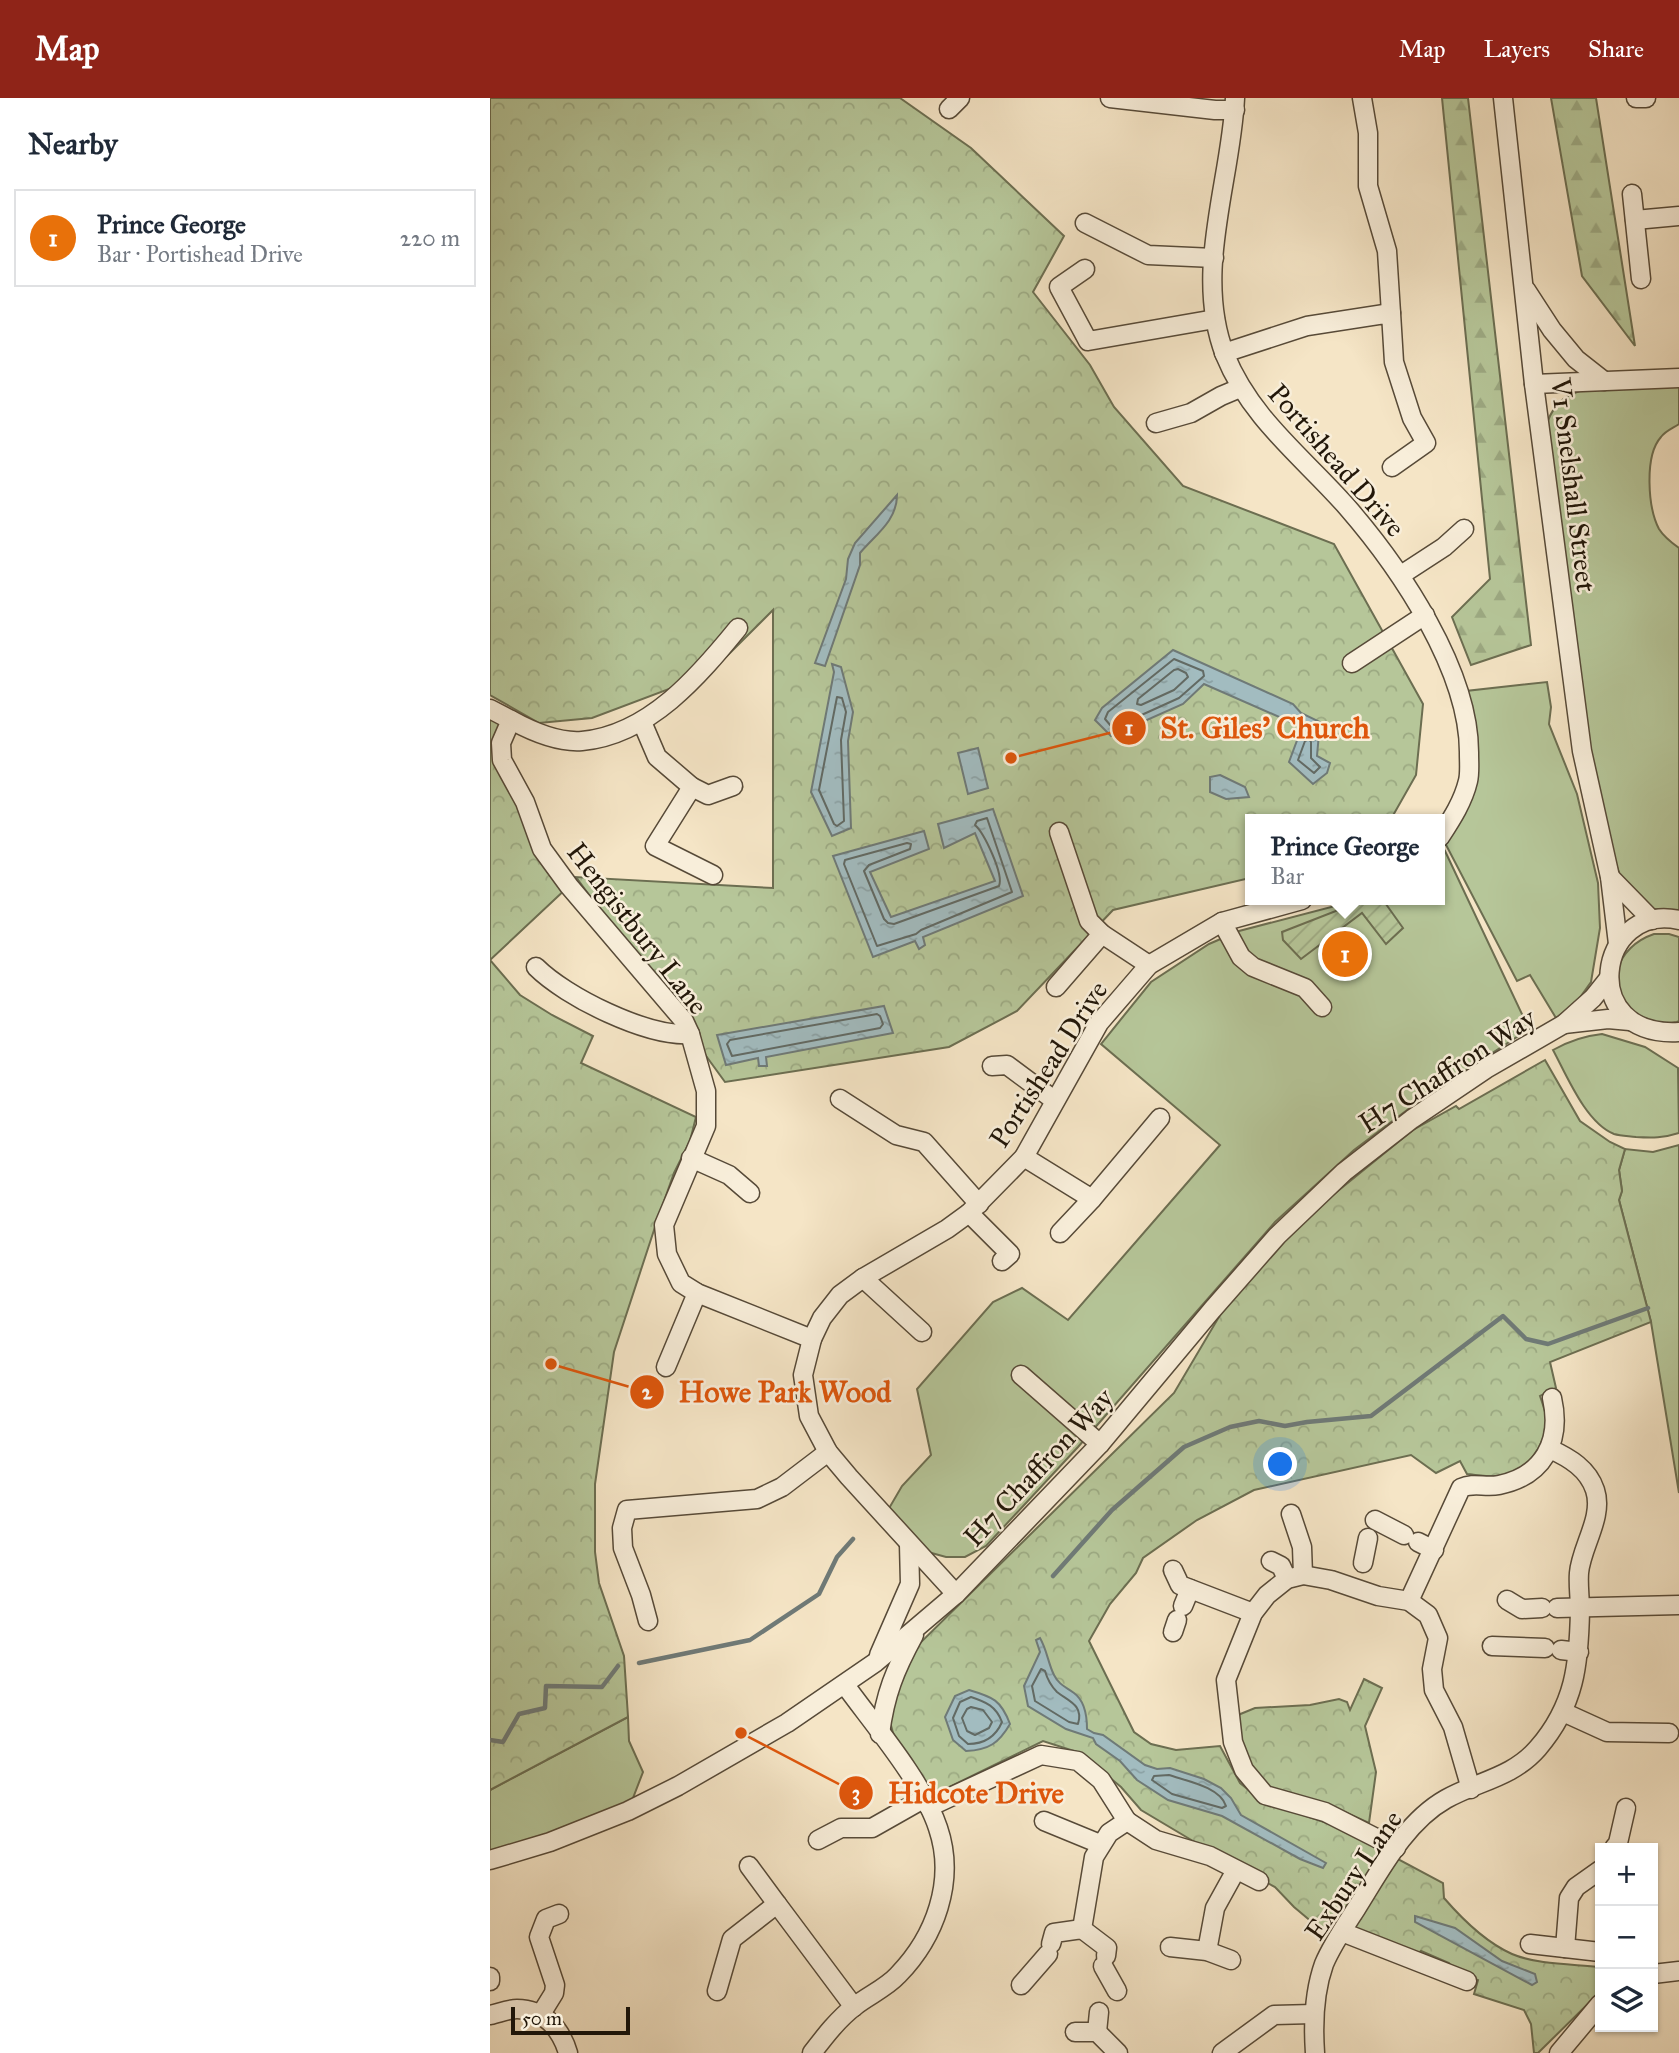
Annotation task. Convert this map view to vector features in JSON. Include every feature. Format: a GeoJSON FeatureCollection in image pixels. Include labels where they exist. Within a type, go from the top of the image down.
{"type":"FeatureCollection","features":[{"type":"Feature","properties":{"kind":"street"},"geometry":{"type":"LineString","coordinates":[[1110,98],[1215,110],[1235,104]]}},
{"type":"Feature","properties":{"kind":"street"},"geometry":{"type":"LineString","coordinates":[[1363,98],[1368,133],[1368,186],[1388,251],[1394,362],[1412,418],[1426,443],[1392,467]]}},
{"type":"Feature","properties":{"kind":"street","name":"V1 Snelshall Street"},"geometry":{"type":"LineString","coordinates":[[1503,98],[1534,384],[1583,751],[1610,877],[1618,944]]}},
{"type":"Feature","properties":{"kind":"street"},"geometry":{"type":"LineString","coordinates":[[1636,98],[1646,98]]}},
{"type":"Feature","properties":{"kind":"street","name":"Portishead Drive"},"geometry":{"type":"LineString","coordinates":[[1235,104],[1212,288],[1215,319],[1224,353],[1240,388],[1289,449],[1347,507],[1401,575],[1425,615],[1459,690],[1469,733],[1469,779],[1456,814],[1445,830]]}},
{"type":"Feature","properties":{"kind":"street"},"geometry":{"type":"LineString","coordinates":[[1632,194],[1641,279]]}},
{"type":"Feature","properties":{"kind":"street"},"geometry":{"type":"LineString","coordinates":[[1635,220],[1679,216]]}},
{"type":"Feature","properties":{"kind":"street"},"geometry":{"type":"LineString","coordinates":[[1085,223],[1148,255],[1214,258]]}},
{"type":"Feature","properties":{"kind":"street"},"geometry":{"type":"LineString","coordinates":[[1085,269],[1059,287],[1088,341],[1215,319]]}},
{"type":"Feature","properties":{"kind":"street"},"geometry":{"type":"LineString","coordinates":[[1524,287],[1552,330],[1576,359],[1604,381]]}},
{"type":"Feature","properties":{"kind":"street"},"geometry":{"type":"LineString","coordinates":[[1224,353],[1307,326],[1391,313]]}},
{"type":"Feature","properties":{"kind":"street"},"geometry":{"type":"LineString","coordinates":[[1534,384],[1679,378]]}},
{"type":"Feature","properties":{"kind":"street"},"geometry":{"type":"LineString","coordinates":[[1156,423],[1191,413],[1240,388]]}},
{"type":"Feature","properties":{"kind":"street"},"geometry":{"type":"LineString","coordinates":[[1401,575],[1444,547],[1464,528]]}},
{"type":"Feature","properties":{"kind":"street"},"geometry":{"type":"LineString","coordinates":[[1352,663],[1425,615]]}},
{"type":"Feature","properties":{"kind":"street"},"geometry":{"type":"LineString","coordinates":[[490,709],[547,737],[581,741],[613,733],[642,722],[700,674],[738,628]]}},
{"type":"Feature","properties":{"kind":"street","name":"Hengistbury Lane"},"geometry":{"type":"LineString","coordinates":[[511,720],[501,743],[502,760],[525,802],[541,849],[569,886],[684,1021],[690,1034],[706,1091],[706,1126],[664,1225],[667,1254],[681,1283],[697,1293],[812,1339]]}},
{"type":"Feature","properties":{"kind":"street"},"geometry":{"type":"LineString","coordinates":[[642,722],[657,757],[692,788],[708,795],[733,786]]}},
{"type":"Feature","properties":{"kind":"street"},"geometry":{"type":"LineString","coordinates":[[692,788],[655,846],[713,874]]}},
{"type":"Feature","properties":{"kind":"street"},"geometry":{"type":"LineString","coordinates":[[1059,832],[1089,921],[1102,934],[1149,965]]}},
{"type":"Feature","properties":{"kind":"street"},"geometry":{"type":"LineString","coordinates":[[1610,877],[1652,920]]}},
{"type":"Feature","properties":{"kind":"street","name":"Portishead Drive"},"geometry":{"type":"LineString","coordinates":[[957,1594],[828,1452],[809,1416],[803,1375],[812,1339],[822,1318],[840,1295],[863,1278],[947,1229],[974,1209],[1024,1157],[1099,1023],[1149,965],[1222,922],[1284,905]]}},
{"type":"Feature","properties":{"kind":"street"},"geometry":{"type":"LineString","coordinates":[[1679,920],[1652,920],[1628,933],[1613,954],[1609,978],[1619,1009],[1630,1021],[1644,1029],[1660,1033],[1679,1032]]}},
{"type":"Feature","properties":{"kind":"street"},"geometry":{"type":"LineString","coordinates":[[1222,922],[1241,957],[1253,967],[1305,988],[1322,1007]]}},
{"type":"Feature","properties":{"kind":"street"},"geometry":{"type":"LineString","coordinates":[[1056,987],[1102,934]]}},
{"type":"Feature","properties":{"kind":"street"},"geometry":{"type":"LineString","coordinates":[[536,967],[560,988],[587,1003],[669,1035],[690,1034]]}},
{"type":"Feature","properties":{"kind":"street","name":"H7 Chaffron Way"},"geometry":{"type":"LineString","coordinates":[[490,1860],[550,1842],[628,1811],[678,1786],[845,1685],[918,1629],[957,1594],[1100,1444],[1269,1245],[1345,1172],[1412,1119],[1505,1058],[1564,1024],[1593,998],[1609,978]]}},
{"type":"Feature","properties":{"kind":"street","name":"H7 Chaffron Way"},"geometry":{"type":"LineString","coordinates":[[1564,1024],[1608,1019],[1630,1021]]}},
{"type":"Feature","properties":{"kind":"street"},"geometry":{"type":"LineString","coordinates":[[1660,1033],[1679,1047]]}},
{"type":"Feature","properties":{"kind":"street"},"geometry":{"type":"LineString","coordinates":[[992,1066],[1007,1065],[1054,1100]]}},
{"type":"Feature","properties":{"kind":"street"},"geometry":{"type":"LineString","coordinates":[[840,1099],[896,1135],[924,1142],[1010,1254],[1002,1261]]}},
{"type":"Feature","properties":{"kind":"street"},"geometry":{"type":"LineString","coordinates":[[1060,1233],[1160,1118]]}},
{"type":"Feature","properties":{"kind":"street"},"geometry":{"type":"LineString","coordinates":[[1024,1157],[1092,1199]]}},
{"type":"Feature","properties":{"kind":"street"},"geometry":{"type":"LineString","coordinates":[[691,1158],[729,1175],[749,1195]]}},
{"type":"Feature","properties":{"kind":"street"},"geometry":{"type":"LineString","coordinates":[[863,1278],[922,1332]]}},
{"type":"Feature","properties":{"kind":"street"},"geometry":{"type":"LineString","coordinates":[[666,1367],[697,1293]]}},
{"type":"Feature","properties":{"kind":"street"},"geometry":{"type":"LineString","coordinates":[[1021,1376],[1100,1444]]}},
{"type":"Feature","properties":{"kind":"street"},"geometry":{"type":"LineString","coordinates":[[1409,1601],[1418,1542],[1461,1488],[1469,1484],[1495,1486],[1521,1479],[1538,1466],[1550,1449],[1555,1412],[1552,1398]]}},
{"type":"Feature","properties":{"kind":"street","name":"Exbury Lane"},"geometry":{"type":"LineString","coordinates":[[1315,2053],[1313,2014],[1324,1964],[1396,1849],[1417,1822],[1445,1799],[1515,1769],[1538,1748],[1563,1712],[1575,1682],[1562,1650],[1580,1607],[1578,1571],[1596,1512],[1596,1492],[1586,1472],[1565,1456],[1550,1449]]}},
{"type":"Feature","properties":{"kind":"street"},"geometry":{"type":"LineString","coordinates":[[648,1621],[642,1595],[623,1548],[622,1528],[627,1510],[757,1499],[782,1486],[828,1452]]}},
{"type":"Feature","properties":{"kind":"street"},"geometry":{"type":"LineString","coordinates":[[1291,1514],[1302,1547],[1295,1577],[1267,1595],[1253,1614],[1226,1680],[1233,1742],[1244,1770],[1265,1795],[1325,1812],[1396,1849]]}},
{"type":"Feature","properties":{"kind":"street"},"geometry":{"type":"LineString","coordinates":[[1375,1520],[1418,1542]]}},
{"type":"Feature","properties":{"kind":"street"},"geometry":{"type":"LineString","coordinates":[[1358,1576],[1368,1538]]}},
{"type":"Feature","properties":{"kind":"street"},"geometry":{"type":"LineString","coordinates":[[876,1662],[910,1584],[909,1544]]}},
{"type":"Feature","properties":{"kind":"street"},"geometry":{"type":"LineString","coordinates":[[1271,1561],[1295,1577],[1331,1580],[1358,1576]]}},
{"type":"Feature","properties":{"kind":"street"},"geometry":{"type":"LineString","coordinates":[[1173,1570],[1180,1585],[1253,1614]]}},
{"type":"Feature","properties":{"kind":"street"},"geometry":{"type":"LineString","coordinates":[[1358,1576],[1378,1596],[1409,1601],[1429,1615],[1438,1638],[1432,1669],[1434,1690],[1453,1727],[1471,1788]]}},
{"type":"Feature","properties":{"kind":"street"},"geometry":{"type":"LineString","coordinates":[[1178,1619],[1190,1589]]}},
{"type":"Feature","properties":{"kind":"street"},"geometry":{"type":"LineString","coordinates":[[1507,1600],[1522,1609],[1679,1605]]}},
{"type":"Feature","properties":{"kind":"street"},"geometry":{"type":"LineString","coordinates":[[880,1734],[884,1702],[898,1666],[918,1629]]}},
{"type":"Feature","properties":{"kind":"street"},"geometry":{"type":"LineString","coordinates":[[1492,1646],[1562,1650]]}},
{"type":"Feature","properties":{"kind":"street"},"geometry":{"type":"LineString","coordinates":[[812,2053],[832,2027],[854,2007],[896,1978],[915,1957],[932,1930],[942,1899],[943,1864],[939,1830],[927,1802],[845,1685]]}},
{"type":"Feature","properties":{"kind":"street"},"geometry":{"type":"LineString","coordinates":[[1563,1712],[1607,1732],[1669,1733]]}},
{"type":"Feature","properties":{"kind":"street"},"geometry":{"type":"LineString","coordinates":[[818,1840],[841,1828],[872,1828],[1041,1755],[1078,1761],[1101,1780],[1127,1821],[1156,1840],[1210,1856],[1259,1881]]}},
{"type":"Feature","properties":{"kind":"street"},"geometry":{"type":"LineString","coordinates":[[1618,1843],[1626,1808]]}},
{"type":"Feature","properties":{"kind":"street"},"geometry":{"type":"LineString","coordinates":[[1044,1821],[1100,1844]]}},
{"type":"Feature","properties":{"kind":"street"},"geometry":{"type":"LineString","coordinates":[[1082,1929],[1094,1857],[1109,1833],[1127,1821]]}},
{"type":"Feature","properties":{"kind":"street"},"geometry":{"type":"LineString","coordinates":[[749,1866],[854,2007]]}},
{"type":"Feature","properties":{"kind":"street"},"geometry":{"type":"LineString","coordinates":[[1207,1951],[1215,1909],[1236,1870]]}},
{"type":"Feature","properties":{"kind":"street"},"geometry":{"type":"LineString","coordinates":[[1565,1948],[1569,1898],[1576,1886],[1595,1873]]}},
{"type":"Feature","properties":{"kind":"street"},"geometry":{"type":"LineString","coordinates":[[717,1991],[732,1939],[777,1904]]}},
{"type":"Feature","properties":{"kind":"street"},"geometry":{"type":"LineString","coordinates":[[541,2014],[554,1993],[555,1985],[539,1937],[546,1919],[559,1914]]}},
{"type":"Feature","properties":{"kind":"street"},"geometry":{"type":"LineString","coordinates":[[1021,1985],[1050,1949],[1054,1933],[1082,1929],[1107,1948],[1105,1961],[1117,1991]]}},
{"type":"Feature","properties":{"kind":"street"},"geometry":{"type":"LineString","coordinates":[[1342,1932],[1467,1981]]}},
{"type":"Feature","properties":{"kind":"street"},"geometry":{"type":"LineString","coordinates":[[1530,1944],[1595,1951]]}},
{"type":"Feature","properties":{"kind":"street"},"geometry":{"type":"LineString","coordinates":[[1170,1947],[1207,1951],[1231,1960]]}},
{"type":"Feature","properties":{"kind":"street"},"geometry":{"type":"LineString","coordinates":[[1658,1973],[1679,1971]]}},
{"type":"Feature","properties":{"kind":"street"},"geometry":{"type":"LineString","coordinates":[[490,2015],[517,2009],[541,2014],[563,2036],[568,2053]]}},
{"type":"Feature","properties":{"kind":"street"},"geometry":{"type":"LineString","coordinates":[[1559,2053],[1595,2010]]}},
{"type":"Feature","properties":{"kind":"street"},"geometry":{"type":"LineString","coordinates":[[1097,2032],[1099,2012]]}},
{"type":"Feature","properties":{"kind":"street"},"geometry":{"type":"LineString","coordinates":[[1222,2053],[1274,2015],[1313,2014]]}},
{"type":"Feature","properties":{"kind":"street"},"geometry":{"type":"LineString","coordinates":[[1075,2032],[1097,2032],[1118,2053]]}},
{"type":"Feature","properties":{"kind":"green space"},"geometry":{"type":"Polygon","coordinates":[[[490,98],[900,98],[971,148],[1064,236],[1033,292],[1090,365],[1114,407],[1183,486],[1334,544],[1423,704],[1416,775],[1394,814],[1245,814],[1245,879],[1113,910],[1017,1011],[949,1047],[725,1082],[576,877],[773,888],[773,610],[709,674],[592,718],[539,723],[490,695],[490,98]]]}},
{"type":"Feature","properties":{"kind":"green space"},"geometry":{"type":"Polygon","coordinates":[[[1442,98],[1468,98],[1531,645],[1471,665],[1452,617],[1490,579],[1442,98]]]}},
{"type":"Feature","properties":{"kind":"green space"},"geometry":{"type":"Polygon","coordinates":[[[1551,98],[1596,98],[1635,346],[1582,276],[1551,98]]]}},
{"type":"Feature","properties":{"kind":"green space"},"geometry":{"type":"Polygon","coordinates":[[[1679,384],[1679,424],[1665,433],[1656,446],[1650,469],[1650,496],[1659,529],[1679,548],[1679,910],[1651,909],[1623,884],[1610,847],[1572,650],[1572,608],[1545,429],[1557,405],[1580,391],[1679,384]]]}},
{"type":"Feature","properties":{"kind":"green space"},"geometry":{"type":"Polygon","coordinates":[[[1547,682],[1551,707],[1549,724],[1577,794],[1598,883],[1600,928],[1591,982],[1576,1003],[1556,1018],[1530,975],[1517,981],[1445,843],[1464,803],[1466,691],[1547,682]]]}},
{"type":"Feature","properties":{"kind":"green space"},"geometry":{"type":"Polygon","coordinates":[[[490,709],[511,720],[501,743],[569,886],[490,960],[490,709]]]}},
{"type":"Feature","properties":{"kind":"green space"},"geometry":{"type":"Polygon","coordinates":[[[1445,851],[1529,1029],[1419,1101],[1354,1150],[1275,1222],[1078,1447],[986,1546],[965,1557],[946,1557],[928,1552],[888,1510],[902,1486],[931,1455],[917,1389],[993,1302],[1022,1288],[1068,1320],[1220,1145],[1101,1044],[1151,982],[1209,944],[1239,931],[1339,905],[1445,905],[1445,851]]]}},
{"type":"Feature","properties":{"kind":"green space"},"geometry":{"type":"Polygon","coordinates":[[[1351,905],[1387,905],[1403,928],[1386,944],[1362,913],[1301,959],[1283,940],[1282,932],[1351,905]]]}},
{"type":"Feature","properties":{"kind":"green space"},"geometry":{"type":"Polygon","coordinates":[[[1654,934],[1679,937],[1677,1022],[1648,1022],[1625,1003],[1619,992],[1618,969],[1623,958],[1630,948],[1654,934]]]}},
{"type":"Feature","properties":{"kind":"green space"},"geometry":{"type":"Polygon","coordinates":[[[490,960],[520,995],[593,1036],[581,1063],[696,1117],[690,1141],[674,1173],[656,1224],[614,1352],[595,1484],[595,1552],[599,1583],[624,1656],[628,1717],[490,1790],[490,960]]]}},
{"type":"Feature","properties":{"kind":"green space"},"geometry":{"type":"Polygon","coordinates":[[[1602,1034],[1645,1047],[1678,1068],[1679,1133],[1653,1137],[1614,1134],[1595,1120],[1586,1109],[1553,1050],[1576,1039],[1602,1034]]]}},
{"type":"Feature","properties":{"kind":"green space"},"geometry":{"type":"Polygon","coordinates":[[[1545,1060],[1580,1121],[1625,1149],[1619,1170],[1622,1191],[1619,1200],[1651,1322],[1550,1362],[1556,1388],[1540,1396],[1546,1427],[1534,1456],[1518,1470],[1500,1476],[1467,1474],[1460,1461],[1436,1473],[1411,1455],[1254,1490],[1197,1520],[1143,1558],[1136,1573],[1110,1604],[1089,1641],[1134,1732],[1151,1744],[1176,1750],[1220,1746],[1240,1783],[1264,1802],[1336,1826],[1443,1883],[1444,1898],[1451,1906],[1475,1930],[1502,1949],[1522,1958],[1595,1967],[1595,1997],[1538,2053],[1534,2053],[1531,2024],[1524,2010],[1474,1994],[1478,1980],[1455,1971],[1449,1963],[1421,1951],[1416,1955],[1368,1937],[1332,1919],[1328,1927],[1319,1928],[1275,1887],[1141,1810],[1121,1787],[1080,1753],[1043,1741],[931,1796],[905,1759],[890,1718],[889,1703],[893,1688],[917,1646],[1174,1393],[1226,1305],[1307,1216],[1413,1130],[1456,1106],[1459,1109],[1545,1060]]]}},
{"type":"Feature","properties":{"kind":"green space"},"geometry":{"type":"Polygon","coordinates":[[[1679,1145],[1679,1493],[1651,1322],[1619,1200],[1622,1191],[1619,1170],[1625,1149],[1653,1152],[1679,1145]]]}},
{"type":"Feature","properties":{"kind":"green space"},"geometry":{"type":"Polygon","coordinates":[[[1364,1679],[1382,1688],[1365,1726],[1376,1772],[1369,1823],[1340,1810],[1270,1789],[1247,1761],[1240,1738],[1238,1715],[1255,1708],[1310,1705],[1339,1699],[1347,1702],[1350,1710],[1364,1679]]]}},
{"type":"Feature","properties":{"kind":"green space"},"geometry":{"type":"Polygon","coordinates":[[[628,1717],[629,1741],[643,1772],[628,1811],[490,1860],[490,1790],[628,1717]]]}},
{"type":"Feature","properties":{"kind":"water"},"geometry":{"type":"Polygon","coordinates":[[[897,495],[889,520],[860,553],[860,565],[825,666],[815,663],[846,579],[848,559],[855,543],[897,495]]]}},
{"type":"Feature","properties":{"kind":"water"},"geometry":{"type":"Polygon","coordinates":[[[1173,650],[1293,704],[1301,713],[1320,722],[1317,756],[1330,763],[1327,773],[1313,784],[1289,762],[1302,727],[1204,684],[1183,704],[1111,736],[1095,720],[1102,708],[1173,650]]]}},
{"type":"Feature","properties":{"kind":"water"},"geometry":{"type":"Polygon","coordinates":[[[832,664],[841,667],[853,712],[848,741],[851,828],[832,836],[811,792],[834,672],[832,664]]]}},
{"type":"Feature","properties":{"kind":"water"},"geometry":{"type":"Polygon","coordinates":[[[978,748],[988,788],[968,794],[958,753],[978,748]]]}},
{"type":"Feature","properties":{"kind":"water"},"geometry":{"type":"Polygon","coordinates":[[[1220,775],[1245,787],[1249,797],[1226,799],[1210,792],[1210,777],[1220,775]]]}},
{"type":"Feature","properties":{"kind":"water"},"geometry":{"type":"Polygon","coordinates":[[[993,809],[1023,896],[923,937],[925,945],[919,949],[915,941],[873,957],[833,856],[924,831],[929,849],[870,872],[891,917],[995,881],[975,833],[944,848],[938,824],[993,809]]]}},
{"type":"Feature","properties":{"kind":"water"},"geometry":{"type":"Polygon","coordinates":[[[884,1006],[893,1033],[766,1057],[767,1066],[759,1066],[758,1058],[726,1065],[717,1035],[884,1006]]]}},
{"type":"Feature","properties":{"kind":"water"},"geometry":{"type":"Polygon","coordinates":[[[1040,1638],[1056,1678],[1081,1700],[1087,1729],[1103,1735],[1145,1765],[1157,1769],[1170,1768],[1204,1779],[1221,1788],[1241,1815],[1326,1863],[1323,1868],[1300,1859],[1222,1816],[1168,1800],[1137,1780],[1120,1761],[1096,1744],[1093,1738],[1066,1729],[1028,1706],[1024,1686],[1040,1652],[1036,1640],[1040,1638]]]}},
{"type":"Feature","properties":{"kind":"water"},"geometry":{"type":"Polygon","coordinates":[[[969,1690],[995,1701],[1010,1724],[992,1744],[966,1751],[953,1740],[945,1717],[955,1696],[969,1690]]]}},
{"type":"Feature","properties":{"kind":"water"},"geometry":{"type":"Polygon","coordinates":[[[1415,1916],[1455,1928],[1502,1961],[1535,1974],[1537,1982],[1532,1985],[1415,1922],[1415,1916]]]}},
{"type":"Feature","properties":{"kind":"waterway"},"geometry":{"type":"LineString","coordinates":[[1053,1576],[1112,1510],[1184,1447],[1230,1427],[1259,1421],[1285,1426],[1371,1416],[1503,1316],[1526,1339],[1548,1344],[1648,1308]]}},
{"type":"Feature","properties":{"kind":"waterway"},"geometry":{"type":"LineString","coordinates":[[639,1663],[750,1640],[819,1594],[837,1557],[853,1539]]}},
{"type":"Feature","properties":{"kind":"waterway"},"geometry":{"type":"LineString","coordinates":[[490,1740],[503,1742],[519,1714],[545,1708],[546,1686],[602,1687],[618,1666]]}},
{"type":"Feature","properties":{"kind":"place","name":"St. Giles’ Church"},"geometry":{"type":"Point","coordinates":[1011,758]}},
{"type":"Feature","properties":{"kind":"place","name":"Prince George"},"geometry":{"type":"Point","coordinates":[1345,954]}},
{"type":"Feature","properties":{"kind":"place","name":"Howe Park Wood"},"geometry":{"type":"Point","coordinates":[551,1364]}},
{"type":"Feature","properties":{"kind":"place","name":"Hidcote Drive"},"geometry":{"type":"Point","coordinates":[741,1733]}}]}
